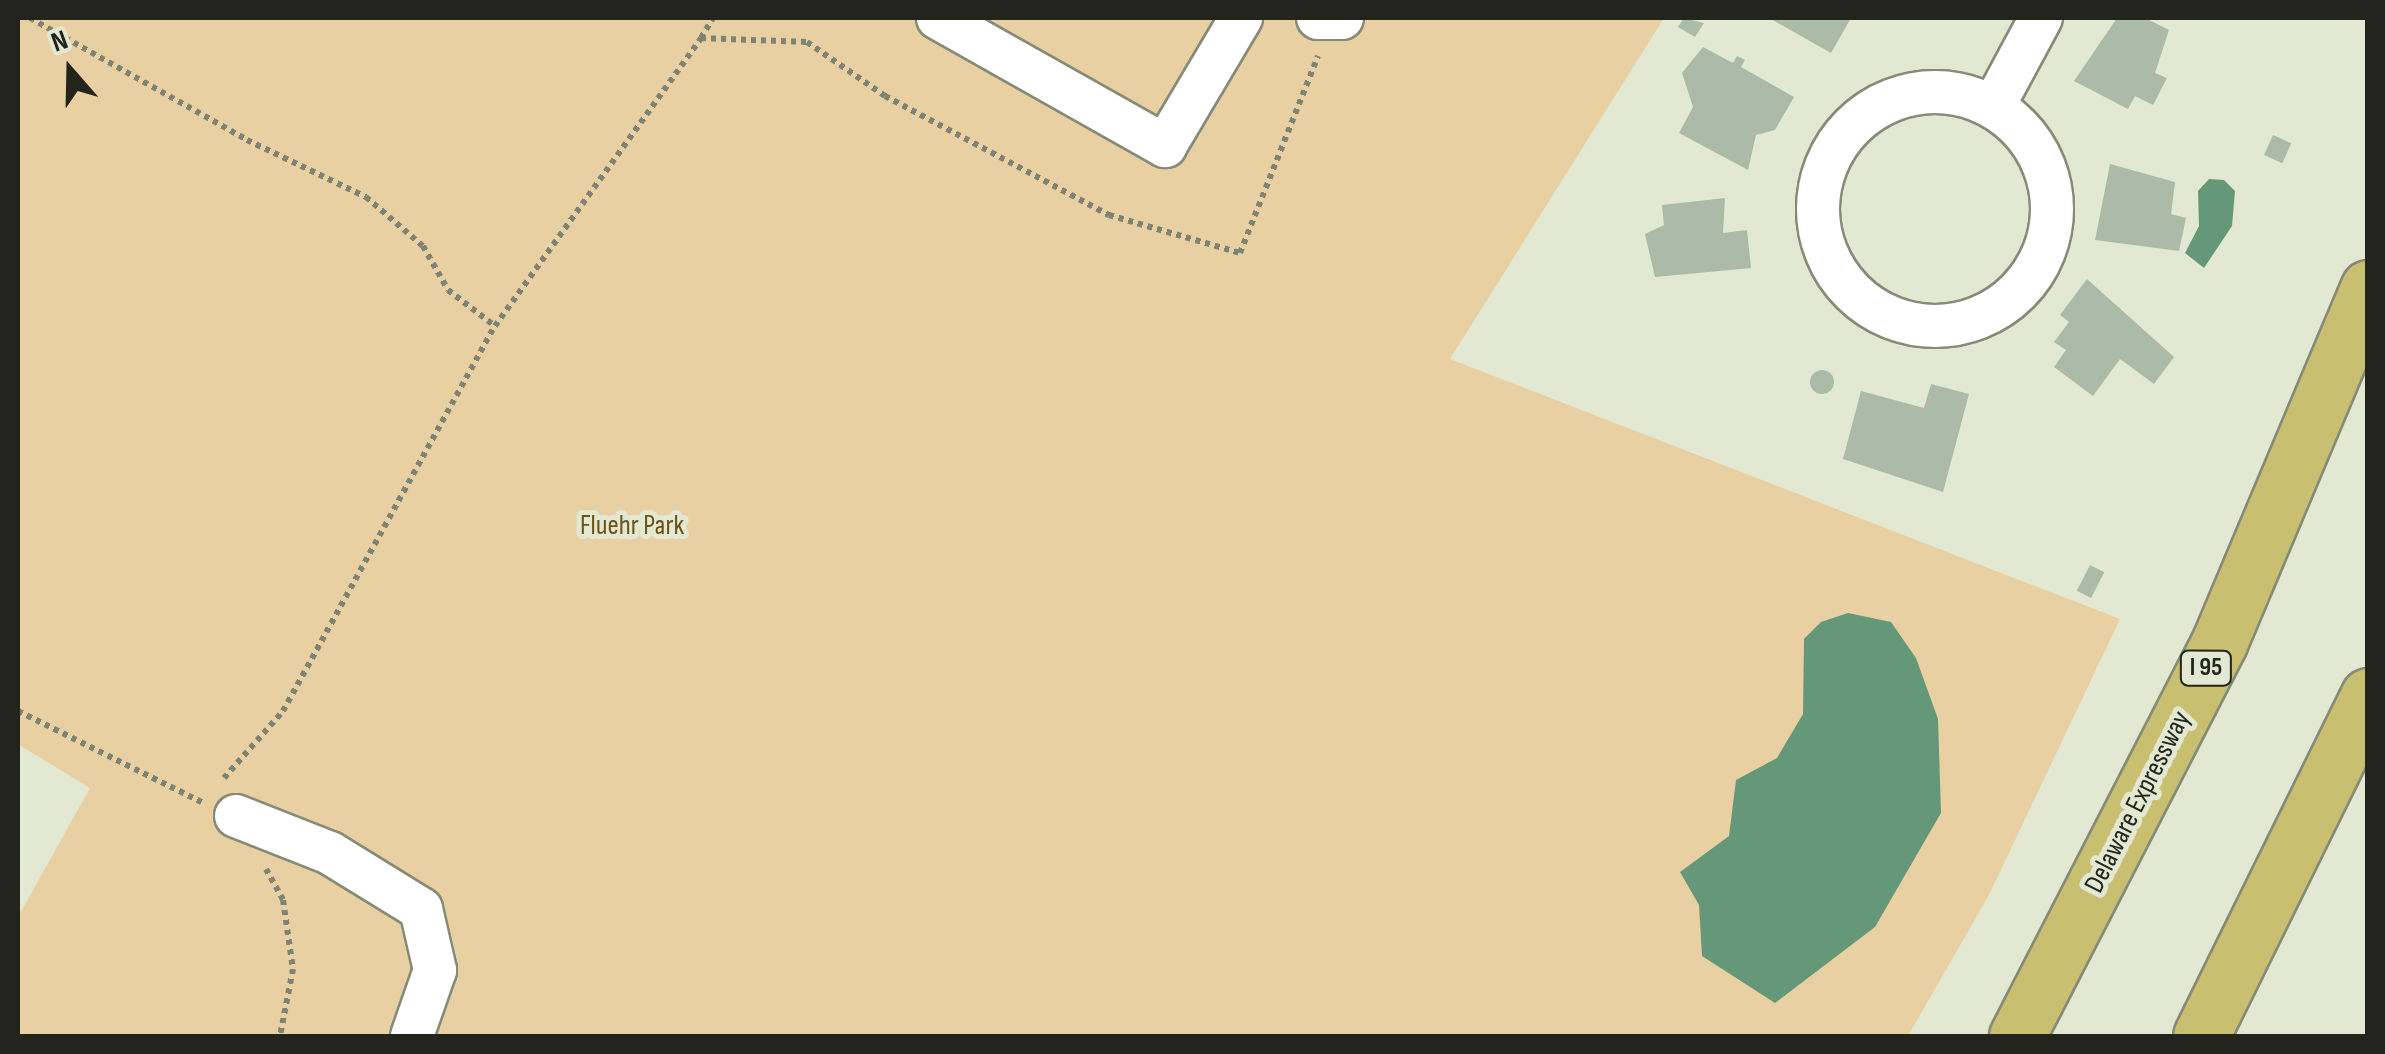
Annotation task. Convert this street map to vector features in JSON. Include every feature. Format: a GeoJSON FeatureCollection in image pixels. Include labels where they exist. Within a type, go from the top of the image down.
{"type":"FeatureCollection","features":[{"type":"Feature","properties":{"kind":"highway","name":"Delaware Expressway"},"geometry":{"type":"LineString","coordinates":[[2017,1036],[2218,643],[2368,288]]}},
{"type":"Feature","properties":{"kind":"highway"},"geometry":{"type":"LineString","coordinates":[[2201,1036],[2368,696]]}},
{"type":"Feature","properties":{"kind":"street"},"geometry":{"type":"LineString","coordinates":[[938,18],[1165,146],[1242,18]]}},
{"type":"Feature","properties":{"kind":"street"},"geometry":{"type":"LineString","coordinates":[[1318,18],[1342,18]]}},
{"type":"Feature","properties":{"kind":"street"},"geometry":{"type":"LineString","coordinates":[[1992,107],[2041,18]]}},
{"type":"Feature","properties":{"kind":"street"},"geometry":{"type":"LineString","coordinates":[[1921,93],[1970,97],[1992,107],[2029,139],[2050,183],[2050,232],[2032,277],[1973,320],[1924,326],[1878,312],[1841,280],[1821,236],[1820,187],[1839,142],[1875,109],[1921,93]]}},
{"type":"Feature","properties":{"kind":"street"},"geometry":{"type":"LineString","coordinates":[[219,810],[330,853],[421,909],[435,970],[412,1036]]}},
{"type":"Feature","properties":{"kind":"path"},"geometry":{"type":"LineString","coordinates":[[30,18],[247,140],[366,197],[423,246],[448,290],[495,326]]}},
{"type":"Feature","properties":{"kind":"path"},"geometry":{"type":"LineString","coordinates":[[219,810],[283,710],[495,326],[713,18]]}},
{"type":"Feature","properties":{"kind":"path"},"geometry":{"type":"LineString","coordinates":[[701,38],[807,42],[885,96],[1109,215],[1240,253],[1332,18]]}},
{"type":"Feature","properties":{"kind":"path"},"geometry":{"type":"LineString","coordinates":[[18,711],[219,810],[284,900],[293,969],[280,1036]]}},
{"type":"Feature","properties":{"kind":"green space","name":"Fluehr Park"},"geometry":{"type":"Polygon","coordinates":[[[18,18],[1664,18],[1450,359],[2120,619],[1989,895],[1908,1036],[18,1036],[18,917],[90,788],[18,744],[18,18]]]}},
{"type":"Feature","properties":{"kind":"shaded area"},"geometry":{"type":"Polygon","coordinates":[[[2209,179],[2224,180],[2235,191],[2232,226],[2204,268],[2185,253],[2199,226],[2198,191],[2209,179]]]}},
{"type":"Feature","properties":{"kind":"shaded area"},"geometry":{"type":"Polygon","coordinates":[[[1848,613],[1891,622],[1916,658],[1938,719],[1941,813],[1875,927],[1775,1003],[1702,956],[1699,905],[1680,872],[1729,836],[1736,780],[1777,758],[1803,714],[1804,639],[1821,622],[1848,613]]]}},
{"type":"Feature","properties":{"kind":"building"},"geometry":{"type":"Polygon","coordinates":[[[1684,18],[1704,23],[1695,37],[1678,27],[1684,18]]]}},
{"type":"Feature","properties":{"kind":"building"},"geometry":{"type":"Polygon","coordinates":[[[1769,18],[1851,18],[1831,53],[1769,18]]]}},
{"type":"Feature","properties":{"kind":"building"},"geometry":{"type":"Polygon","coordinates":[[[2117,18],[2145,18],[2169,30],[2155,73],[2167,78],[2153,105],[2135,96],[2128,109],[2074,81],[2117,18]]]}},
{"type":"Feature","properties":{"kind":"building"},"geometry":{"type":"Polygon","coordinates":[[[1703,47],[1733,63],[1737,56],[1745,60],[1741,67],[1794,97],[1775,130],[1756,135],[1748,170],[1679,133],[1693,107],[1682,73],[1703,47]]]}},
{"type":"Feature","properties":{"kind":"building"},"geometry":{"type":"Polygon","coordinates":[[[2273,135],[2291,143],[2282,163],[2264,155],[2273,135]]]}},
{"type":"Feature","properties":{"kind":"building"},"geometry":{"type":"Polygon","coordinates":[[[2110,164],[2175,182],[2171,214],[2186,218],[2179,251],[2095,240],[2110,164]]]}},
{"type":"Feature","properties":{"kind":"building"},"geometry":{"type":"Polygon","coordinates":[[[1725,198],[1723,233],[1747,230],[1751,268],[1655,277],[1645,234],[1664,225],[1662,205],[1725,198]]]}},
{"type":"Feature","properties":{"kind":"building"},"geometry":{"type":"Polygon","coordinates":[[[2087,279],[2174,357],[2154,384],[2120,359],[2093,396],[2054,367],[2066,350],[2054,342],[2069,322],[2060,315],[2087,279]]]}},
{"type":"Feature","properties":{"kind":"building"},"geometry":{"type":"Polygon","coordinates":[[[1822,370],[1831,373],[1831,391],[1822,394],[1813,391],[1810,382],[1813,373],[1822,370]]]}},
{"type":"Feature","properties":{"kind":"building"},"geometry":{"type":"Polygon","coordinates":[[[1931,384],[1969,394],[1943,492],[1843,459],[1861,391],[1924,408],[1931,384]]]}},
{"type":"Feature","properties":{"kind":"building"},"geometry":{"type":"Polygon","coordinates":[[[2090,565],[2104,572],[2091,598],[2077,591],[2090,565]]]}}]}
